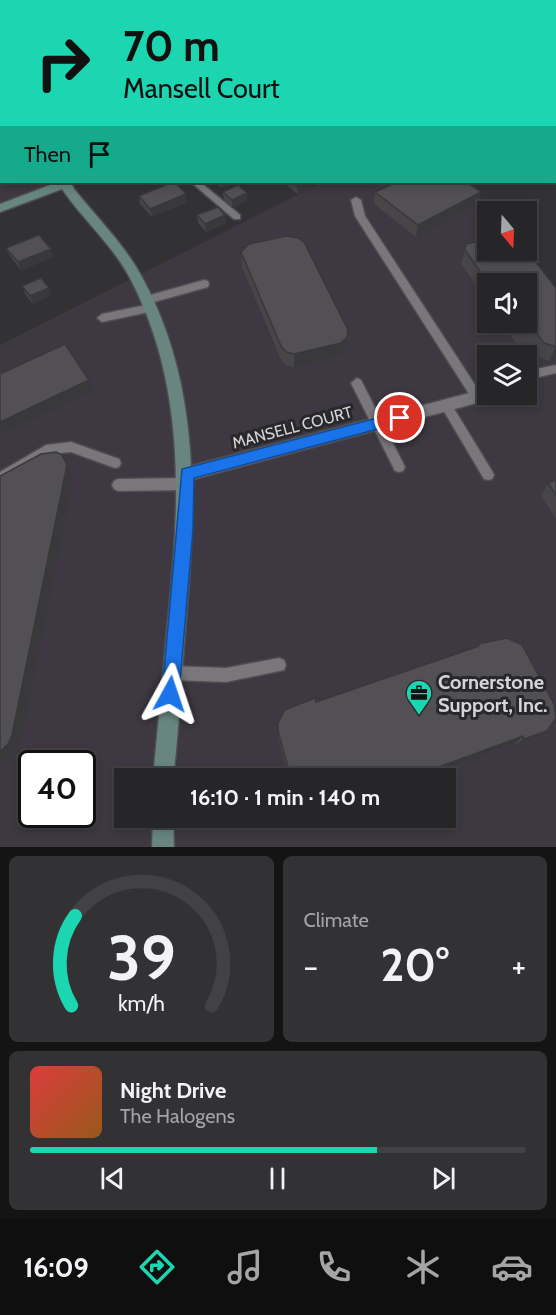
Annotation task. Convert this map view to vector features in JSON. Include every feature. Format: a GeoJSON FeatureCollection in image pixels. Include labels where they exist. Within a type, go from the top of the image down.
{"type":"FeatureCollection","features":[{"type":"Feature","properties":{"kind":"street"},"geometry":{"type":"LineString","coordinates":[[0,208],[63,183]]}},
{"type":"Feature","properties":{"kind":"street"},"geometry":{"type":"LineString","coordinates":[[67,183],[120,249],[148,304],[174,376],[183,423],[187,479],[185,529],[164,768]]}},
{"type":"Feature","properties":{"kind":"street","name":"MANSELL COURT"},"geometry":{"type":"LineString","coordinates":[[187,479],[477,396]]}},
{"type":"Feature","properties":{"kind":"street"},"geometry":{"type":"LineString","coordinates":[[163,828],[163,847]]}},
{"type":"Feature","properties":{"kind":"lane"},"geometry":{"type":"LineString","coordinates":[[196,183],[237,217]]}},
{"type":"Feature","properties":{"kind":"lane"},"geometry":{"type":"LineString","coordinates":[[356,200],[360,216],[477,388]]}},
{"type":"Feature","properties":{"kind":"lane"},"geometry":{"type":"LineString","coordinates":[[102,318],[204,285]]}},
{"type":"Feature","properties":{"kind":"lane"},"geometry":{"type":"LineString","coordinates":[[537,373],[556,369]]}},
{"type":"Feature","properties":{"kind":"lane"},"geometry":{"type":"LineString","coordinates":[[357,383],[399,467]]}},
{"type":"Feature","properties":{"kind":"lane"},"geometry":{"type":"LineString","coordinates":[[446,405],[488,475]]}},
{"type":"Feature","properties":{"kind":"lane"},"geometry":{"type":"LineString","coordinates":[[0,478],[50,449],[70,447],[115,463]]}},
{"type":"Feature","properties":{"kind":"lane"},"geometry":{"type":"LineString","coordinates":[[118,485],[187,479]]}},
{"type":"Feature","properties":{"kind":"lane"},"geometry":{"type":"LineString","coordinates":[[172,673],[226,675],[279,665]]}},
{"type":"Feature","properties":{"kind":"shaded area"},"geometry":{"type":"Polygon","coordinates":[[[0,183],[55,183],[0,207],[0,183]]]}},
{"type":"Feature","properties":{"kind":"shaded area"},"geometry":{"type":"Polygon","coordinates":[[[321,183],[456,183],[477,210],[477,261],[517,261],[527,273],[477,273],[477,333],[537,333],[537,286],[556,310],[556,847],[0,847],[0,345],[321,183]]]}},
{"type":"Feature","properties":{"kind":"building"},"geometry":{"type":"Polygon","coordinates":[[[171,183],[176,183],[186,194],[150,209],[139,196],[171,183]]]}},
{"type":"Feature","properties":{"kind":"building"},"geometry":{"type":"Polygon","coordinates":[[[395,183],[468,183],[481,192],[418,225],[375,192],[395,183]]]}},
{"type":"Feature","properties":{"kind":"building"},"geometry":{"type":"Polygon","coordinates":[[[238,185],[247,193],[232,200],[223,192],[238,185]]]}},
{"type":"Feature","properties":{"kind":"building"},"geometry":{"type":"Polygon","coordinates":[[[218,207],[225,215],[205,224],[197,215],[218,207]]]}},
{"type":"Feature","properties":{"kind":"building"},"geometry":{"type":"Polygon","coordinates":[[[39,235],[51,249],[18,262],[6,248],[39,235]]]}},
{"type":"Feature","properties":{"kind":"building"},"geometry":{"type":"Polygon","coordinates":[[[286,236],[298,238],[304,242],[348,330],[347,337],[341,343],[294,354],[286,352],[281,346],[241,252],[249,244],[286,236]]]}},
{"type":"Feature","properties":{"kind":"building"},"geometry":{"type":"Polygon","coordinates":[[[477,242],[477,261],[535,261],[556,288],[556,347],[544,343],[536,333],[537,273],[481,273],[465,250],[466,244],[477,242]]]}},
{"type":"Feature","properties":{"kind":"building"},"geometry":{"type":"Polygon","coordinates":[[[41,278],[49,288],[30,296],[22,286],[41,278]]]}},
{"type":"Feature","properties":{"kind":"building"},"geometry":{"type":"Polygon","coordinates":[[[65,344],[89,380],[0,422],[0,374],[65,344]]]}},
{"type":"Feature","properties":{"kind":"building"},"geometry":{"type":"Polygon","coordinates":[[[56,452],[62,455],[67,465],[12,735],[8,744],[0,752],[0,476],[41,454],[56,452]]]}},
{"type":"Feature","properties":{"kind":"building"},"geometry":{"type":"Polygon","coordinates":[[[556,480],[556,495],[548,483],[556,480]]]}},
{"type":"Feature","properties":{"kind":"building"},"geometry":{"type":"Polygon","coordinates":[[[507,638],[522,645],[554,704],[556,718],[547,731],[524,739],[523,736],[436,768],[288,768],[278,731],[278,723],[285,710],[315,698],[316,702],[479,646],[478,644],[507,638]]]}},
{"type":"Feature","properties":{"kind":"place","name":"Cornerstone Support, Inc."},"geometry":{"type":"Point","coordinates":[419,716]}},
{"type":"Feature","properties":{"kind":"route"},"geometry":{"type":"LineString","coordinates":[[170,694],[185,529],[187,474],[400,418]]}}]}
